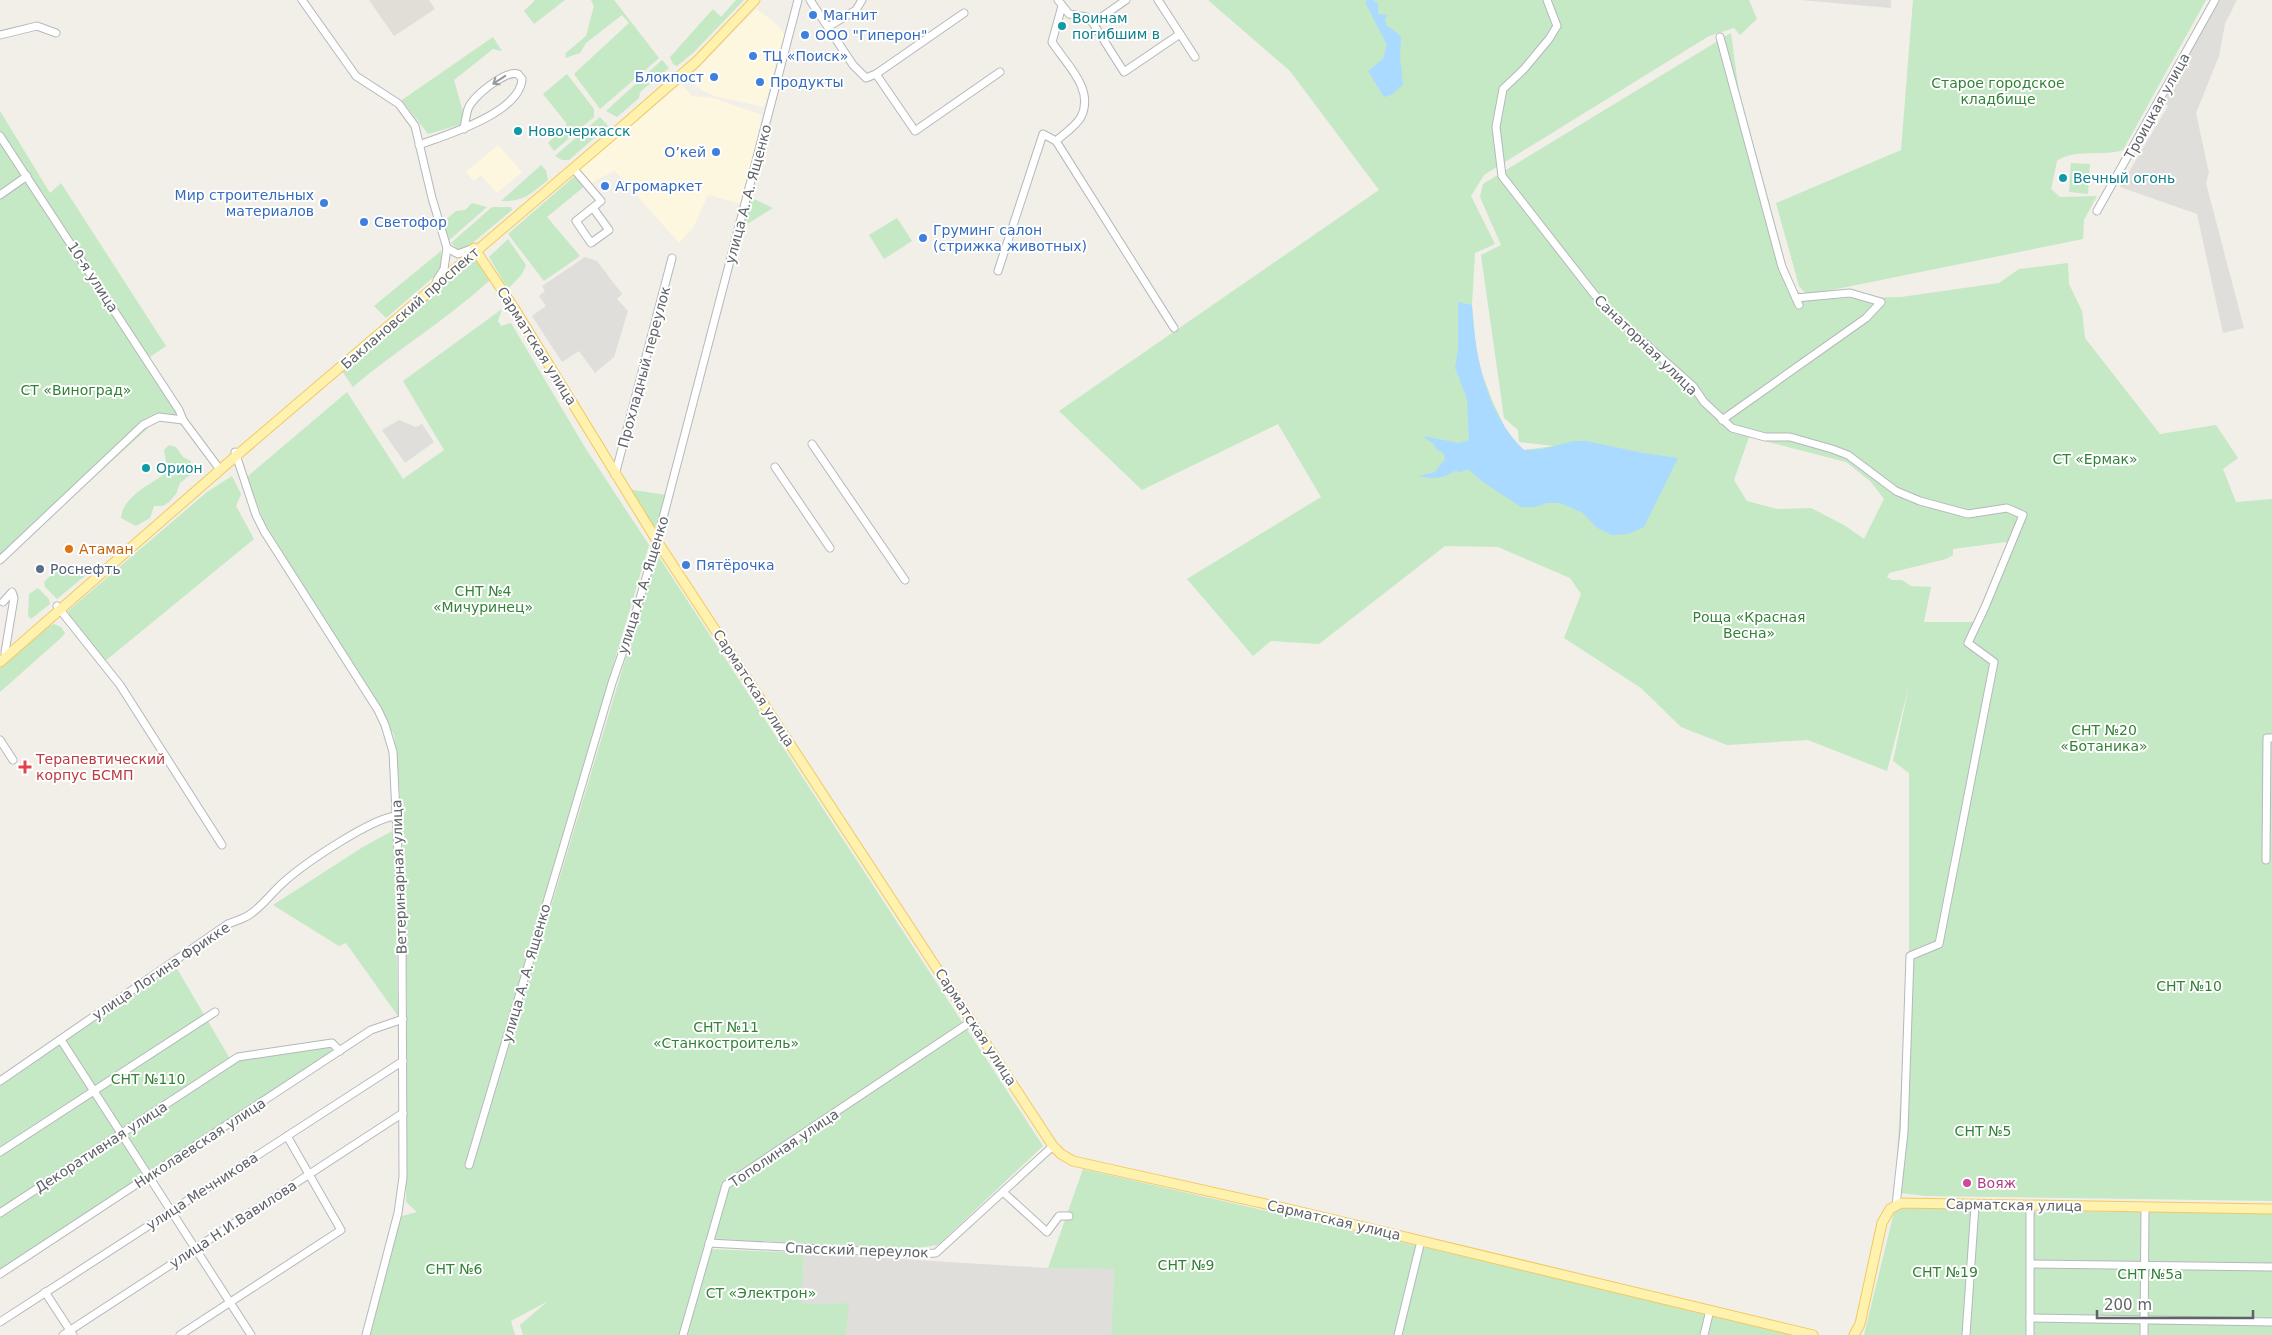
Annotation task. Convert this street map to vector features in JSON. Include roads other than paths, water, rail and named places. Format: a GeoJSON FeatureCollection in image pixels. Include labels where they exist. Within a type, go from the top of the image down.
{"type":"FeatureCollection","features":[{"type":"Feature","properties":{"kind":"main road","name":"Баклановский проспект"},"geometry":{"type":"LineString","coordinates":[[475,249],[573,168],[677,75],[749,0]]}},
{"type":"Feature","properties":{"kind":"main road","name":"Баклановский проспект"},"geometry":{"type":"LineString","coordinates":[[58,608],[218,467],[236,454],[722,36],[755,0]]}},
{"type":"Feature","properties":{"kind":"main road","name":"Сарматская улица"},"geometry":{"type":"LineString","coordinates":[[475,249],[514,308],[657,541],[1053,1146],[1061,1154],[1073,1161],[1421,1241],[1813,1335]]}},
{"type":"Feature","properties":{"kind":"main road","name":"Баклановский проспект"},"geometry":{"type":"LineString","coordinates":[[58,608],[460,262]]}},
{"type":"Feature","properties":{"kind":"main road"},"geometry":{"type":"LineString","coordinates":[[2,653],[58,608]]}},
{"type":"Feature","properties":{"kind":"main road"},"geometry":{"type":"LineString","coordinates":[[0,662],[58,608]]}},
{"type":"Feature","properties":{"kind":"main road","name":"Сарматская улица"},"geometry":{"type":"LineString","coordinates":[[1896,1205],[1907,1202],[1975,1206],[2272,1209]]}},
{"type":"Feature","properties":{"kind":"main road"},"geometry":{"type":"LineString","coordinates":[[1854,1335],[1860,1324],[1882,1224],[1886,1214],[1896,1205]]}},
{"type":"Feature","properties":{"kind":"street"},"geometry":{"type":"LineString","coordinates":[[302,0],[356,76],[399,104],[415,126],[447,248],[444,269],[437,280]]}},
{"type":"Feature","properties":{"kind":"street","name":"улица А. А. Ященко"},"geometry":{"type":"LineString","coordinates":[[469,1165],[612,683],[634,622],[657,541],[798,0]]}},
{"type":"Feature","properties":{"kind":"street"},"geometry":{"type":"LineString","coordinates":[[810,0],[853,65],[866,78],[876,74],[964,13]]}},
{"type":"Feature","properties":{"kind":"street"},"geometry":{"type":"LineString","coordinates":[[828,28],[856,10],[862,0]]}},
{"type":"Feature","properties":{"kind":"street"},"geometry":{"type":"LineString","coordinates":[[1092,23],[1126,0]]}},
{"type":"Feature","properties":{"kind":"street"},"geometry":{"type":"LineString","coordinates":[[1158,0],[1195,57]]}},
{"type":"Feature","properties":{"kind":"street","name":"Санаторная улица"},"geometry":{"type":"LineString","coordinates":[[1547,0],[1557,26],[1549,39],[1524,69],[1503,89],[1496,127],[1502,176],[1594,294],[1621,322],[1693,386],[1704,402],[1732,428],[1765,437],[1790,437],[1848,456],[1896,491],[1920,501],[1968,514],[2007,508],[2023,515],[1968,643],[1994,662],[1939,944],[1910,956],[1904,1132],[1896,1205]]}},
{"type":"Feature","properties":{"kind":"street","name":"Троицкая улица"},"geometry":{"type":"LineString","coordinates":[[2097,211],[2215,0]]}},
{"type":"Feature","properties":{"kind":"street"},"geometry":{"type":"LineString","coordinates":[[1060,3],[1069,14],[1086,17],[1092,23],[1124,72],[1180,34]]}},
{"type":"Feature","properties":{"kind":"street"},"geometry":{"type":"LineString","coordinates":[[1056,142],[1080,118],[1086,100],[1078,77],[1052,42],[1060,3]]}},
{"type":"Feature","properties":{"kind":"street"},"geometry":{"type":"LineString","coordinates":[[0,35],[37,26],[56,33]]}},
{"type":"Feature","properties":{"kind":"street"},"geometry":{"type":"LineString","coordinates":[[1720,37],[1782,267],[1800,305]]}},
{"type":"Feature","properties":{"kind":"street"},"geometry":{"type":"LineString","coordinates":[[876,74],[915,131],[1000,72]]}},
{"type":"Feature","properties":{"kind":"street"},"geometry":{"type":"LineString","coordinates":[[419,145],[464,129],[486,119],[519,91],[522,79],[518,74],[508,74],[474,99],[468,109],[464,129]]}},
{"type":"Feature","properties":{"kind":"street"},"geometry":{"type":"LineString","coordinates":[[998,271],[1043,134],[1056,142],[1174,328]]}},
{"type":"Feature","properties":{"kind":"street","name":"10-я улица"},"geometry":{"type":"LineString","coordinates":[[0,136],[179,410],[183,420],[218,467]]}},
{"type":"Feature","properties":{"kind":"street"},"geometry":{"type":"LineString","coordinates":[[573,168],[601,201],[576,222],[591,243],[610,230],[593,208]]}},
{"type":"Feature","properties":{"kind":"street"},"geometry":{"type":"LineString","coordinates":[[0,195],[27,176]]}},
{"type":"Feature","properties":{"kind":"street"},"geometry":{"type":"LineString","coordinates":[[447,248],[458,254],[475,249]]}},
{"type":"Feature","properties":{"kind":"street"},"geometry":{"type":"LineString","coordinates":[[447,248],[460,262]]}},
{"type":"Feature","properties":{"kind":"street","name":"Прохладный переулок"},"geometry":{"type":"LineString","coordinates":[[615,475],[672,258]]}},
{"type":"Feature","properties":{"kind":"street"},"geometry":{"type":"LineString","coordinates":[[1722,420],[1866,318],[1881,302],[1850,293],[1796,298]]}},
{"type":"Feature","properties":{"kind":"street"},"geometry":{"type":"LineString","coordinates":[[0,560],[143,426],[159,416],[183,420]]}},
{"type":"Feature","properties":{"kind":"street"},"geometry":{"type":"LineString","coordinates":[[812,444],[905,580]]}},
{"type":"Feature","properties":{"kind":"street","name":"Ветеринарная улица"},"geometry":{"type":"LineString","coordinates":[[236,454],[256,516],[272,545],[385,725],[393,752],[402,933],[404,1113],[401,1199],[366,1335]]}},
{"type":"Feature","properties":{"kind":"street"},"geometry":{"type":"LineString","coordinates":[[775,468],[830,548]]}},
{"type":"Feature","properties":{"kind":"street"},"geometry":{"type":"LineString","coordinates":[[2,653],[14,598],[12,592],[3,602]]}},
{"type":"Feature","properties":{"kind":"street"},"geometry":{"type":"LineString","coordinates":[[58,608],[120,685],[222,845]]}},
{"type":"Feature","properties":{"kind":"street"},"geometry":{"type":"LineString","coordinates":[[2266,860],[2267,738],[2272,738]]}},
{"type":"Feature","properties":{"kind":"street"},"geometry":{"type":"LineString","coordinates":[[0,740],[13,760]]}},
{"type":"Feature","properties":{"kind":"street","name":"улица Логина Фрикке"},"geometry":{"type":"LineString","coordinates":[[0,1081],[228,924],[248,917],[266,902],[286,880],[306,865],[371,824],[386,817],[396,816]]}},
{"type":"Feature","properties":{"kind":"street"},"geometry":{"type":"LineString","coordinates":[[0,1152],[215,1012]]}},
{"type":"Feature","properties":{"kind":"street","name":"Николаевская улица"},"geometry":{"type":"LineString","coordinates":[[0,1274],[371,1030],[403,1019]]}},
{"type":"Feature","properties":{"kind":"street","name":"Тополиная улица"},"geometry":{"type":"LineString","coordinates":[[683,1335],[726,1185],[969,1023]]}},
{"type":"Feature","properties":{"kind":"street"},"geometry":{"type":"LineString","coordinates":[[61,1040],[229,1304],[251,1335]]}},
{"type":"Feature","properties":{"kind":"street","name":"Декоративная улица"},"geometry":{"type":"LineString","coordinates":[[0,1213],[238,1056],[332,1043],[340,1050]]}},
{"type":"Feature","properties":{"kind":"street","name":"улица Мечникова"},"geometry":{"type":"LineString","coordinates":[[0,1322],[403,1061]]}},
{"type":"Feature","properties":{"kind":"street","name":"улица Н.И.Вавилова"},"geometry":{"type":"LineString","coordinates":[[63,1335],[72,1333],[194,1249],[404,1113]]}},
{"type":"Feature","properties":{"kind":"street"},"geometry":{"type":"LineString","coordinates":[[180,1335],[341,1230],[287,1136]]}},
{"type":"Feature","properties":{"kind":"street","name":"Спасский переулок"},"geometry":{"type":"LineString","coordinates":[[709,1243],[919,1254],[936,1253],[1053,1146]]}},
{"type":"Feature","properties":{"kind":"street"},"geometry":{"type":"LineString","coordinates":[[1003,1192],[1047,1232],[1059,1216],[1069,1216]]}},
{"type":"Feature","properties":{"kind":"street"},"geometry":{"type":"LineString","coordinates":[[1966,1335],[1975,1206]]}},
{"type":"Feature","properties":{"kind":"street"},"geometry":{"type":"LineString","coordinates":[[2030,1206],[2030,1335]]}},
{"type":"Feature","properties":{"kind":"street"},"geometry":{"type":"LineString","coordinates":[[2144,1335],[2145,1208]]}},
{"type":"Feature","properties":{"kind":"street"},"geometry":{"type":"LineString","coordinates":[[1398,1335],[1421,1241]]}},
{"type":"Feature","properties":{"kind":"street"},"geometry":{"type":"LineString","coordinates":[[2031,1264],[2272,1267]]}},
{"type":"Feature","properties":{"kind":"street"},"geometry":{"type":"LineString","coordinates":[[45,1292],[72,1333]]}},
{"type":"Feature","properties":{"kind":"street"},"geometry":{"type":"LineString","coordinates":[[1704,1335],[1710,1310]]}},
{"type":"Feature","properties":{"kind":"street"},"geometry":{"type":"LineString","coordinates":[[2030,1318],[2272,1322]]}},
{"type":"Feature","properties":{"kind":"water"},"geometry":{"type":"Polygon","coordinates":[[[1373,0],[1378,4],[1378,14],[1387,15],[1384,21],[1387,21],[1386,25],[1401,36],[1400,57],[1403,85],[1391,95],[1384,97],[1368,71],[1383,59],[1387,45],[1365,2],[1373,0]]]}},
{"type":"Feature","properties":{"kind":"water"},"geometry":{"type":"Polygon","coordinates":[[[1458,302],[1472,305],[1476,344],[1485,383],[1500,419],[1511,436],[1524,450],[1543,449],[1574,441],[1586,441],[1678,458],[1644,527],[1628,534],[1612,535],[1597,528],[1583,513],[1560,503],[1521,507],[1483,482],[1468,469],[1461,472],[1454,471],[1437,478],[1418,476],[1435,472],[1445,459],[1443,452],[1437,450],[1434,444],[1422,436],[1459,443],[1469,440],[1467,399],[1455,368],[1458,351],[1458,302]]]}},
{"type":"Feature","properties":{"kind":"place","name":"Магнит"},"geometry":{"type":"Point","coordinates":[813,15]}},
{"type":"Feature","properties":{"kind":"place","name":"Воинам погибшим в"},"geometry":{"type":"Point","coordinates":[1062,26]}},
{"type":"Feature","properties":{"kind":"place","name":"ООО \"Гиперон\""},"geometry":{"type":"Point","coordinates":[805,35]}},
{"type":"Feature","properties":{"kind":"place","name":"ТЦ «Поиск»"},"geometry":{"type":"Point","coordinates":[753,56]}},
{"type":"Feature","properties":{"kind":"place","name":"Блокпост"},"geometry":{"type":"Point","coordinates":[714,77]}},
{"type":"Feature","properties":{"kind":"place","name":"Продукты"},"geometry":{"type":"Point","coordinates":[760,82]}},
{"type":"Feature","properties":{"kind":"place","name":"Новочеркасск"},"geometry":{"type":"Point","coordinates":[518,131]}},
{"type":"Feature","properties":{"kind":"place","name":"О’кей"},"geometry":{"type":"Point","coordinates":[716,152]}},
{"type":"Feature","properties":{"kind":"place","name":"Вечный огонь"},"geometry":{"type":"Point","coordinates":[2063,178]}},
{"type":"Feature","properties":{"kind":"place","name":"Агромаркет"},"geometry":{"type":"Point","coordinates":[605,186]}},
{"type":"Feature","properties":{"kind":"place","name":"Мир строительных материалов"},"geometry":{"type":"Point","coordinates":[324,203]}},
{"type":"Feature","properties":{"kind":"place","name":"Светофор"},"geometry":{"type":"Point","coordinates":[364,222]}},
{"type":"Feature","properties":{"kind":"place","name":"Груминг салон (стрижка животных)"},"geometry":{"type":"Point","coordinates":[923,238]}},
{"type":"Feature","properties":{"kind":"place","name":"Орион"},"geometry":{"type":"Point","coordinates":[146,468]}},
{"type":"Feature","properties":{"kind":"place","name":"Атаман"},"geometry":{"type":"Point","coordinates":[69,549]}},
{"type":"Feature","properties":{"kind":"place","name":"Пятёрочка"},"geometry":{"type":"Point","coordinates":[686,565]}},
{"type":"Feature","properties":{"kind":"place","name":"Роснефть"},"geometry":{"type":"Point","coordinates":[40,569]}},
{"type":"Feature","properties":{"kind":"place","name":"Терапевтический корпус БСМП"},"geometry":{"type":"Point","coordinates":[25,767]}},
{"type":"Feature","properties":{"kind":"place","name":"Вояж"},"geometry":{"type":"Point","coordinates":[1967,1183]}},
{"type":"Feature","properties":{"kind":"park label","name":"Старое городское кладбище"},"geometry":{"type":"Point","coordinates":[1998,92]}},
{"type":"Feature","properties":{"kind":"park label","name":"СТ «Виноград»"},"geometry":{"type":"Point","coordinates":[76,390]}},
{"type":"Feature","properties":{"kind":"park label","name":"СТ «Ермак»"},"geometry":{"type":"Point","coordinates":[2095,459]}},
{"type":"Feature","properties":{"kind":"park label","name":"СНТ №4 «Мичуринец»"},"geometry":{"type":"Point","coordinates":[483,600]}},
{"type":"Feature","properties":{"kind":"park label","name":"Роща «Красная Весна»"},"geometry":{"type":"Point","coordinates":[1749,626]}},
{"type":"Feature","properties":{"kind":"park label","name":"СНТ №20 «Ботаника»"},"geometry":{"type":"Point","coordinates":[2104,738]}},
{"type":"Feature","properties":{"kind":"park label","name":"СНТ №10"},"geometry":{"type":"Point","coordinates":[2189,986]}},
{"type":"Feature","properties":{"kind":"park label","name":"СНТ №11 «Станкостроитель»"},"geometry":{"type":"Point","coordinates":[726,1036]}},
{"type":"Feature","properties":{"kind":"park label","name":"СНТ №110"},"geometry":{"type":"Point","coordinates":[148,1079]}},
{"type":"Feature","properties":{"kind":"park label","name":"СНТ №5"},"geometry":{"type":"Point","coordinates":[1983,1131]}},
{"type":"Feature","properties":{"kind":"park label","name":"СНТ №9"},"geometry":{"type":"Point","coordinates":[1186,1265]}},
{"type":"Feature","properties":{"kind":"park label","name":"СНТ №6"},"geometry":{"type":"Point","coordinates":[454,1269]}},
{"type":"Feature","properties":{"kind":"park label","name":"СНТ №19"},"geometry":{"type":"Point","coordinates":[1945,1272]}},
{"type":"Feature","properties":{"kind":"park label","name":"СНТ №5а"},"geometry":{"type":"Point","coordinates":[2150,1274]}},
{"type":"Feature","properties":{"kind":"park label","name":"СТ «Электрон»"},"geometry":{"type":"Point","coordinates":[761,1293]}}]}
